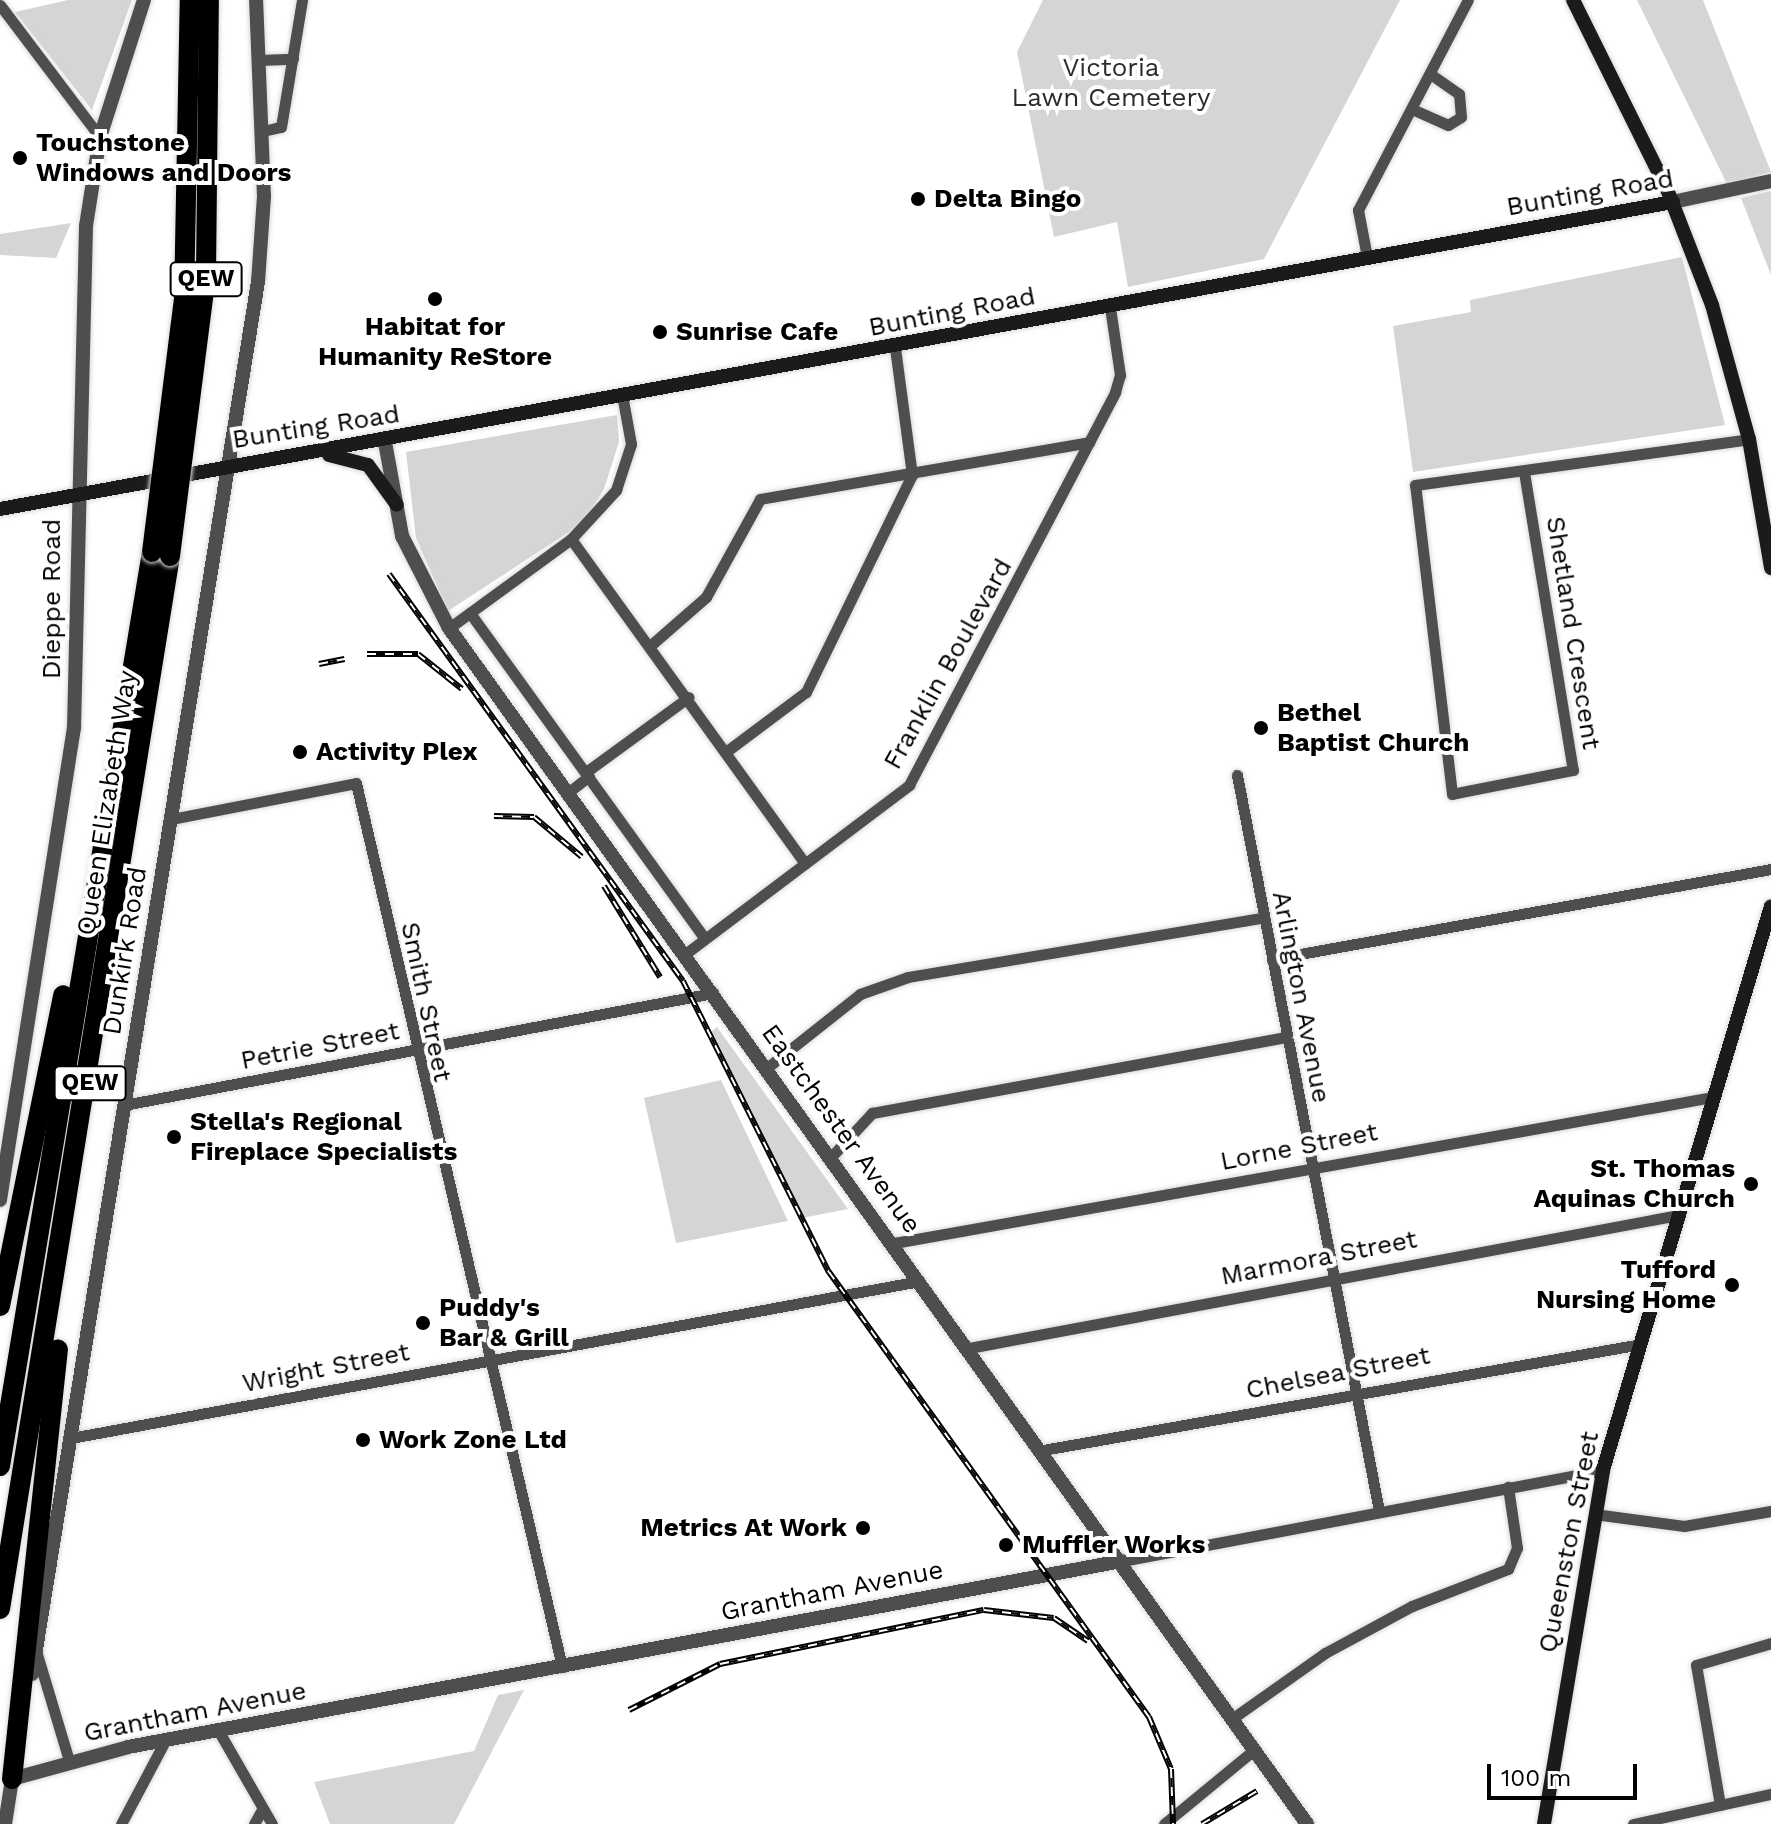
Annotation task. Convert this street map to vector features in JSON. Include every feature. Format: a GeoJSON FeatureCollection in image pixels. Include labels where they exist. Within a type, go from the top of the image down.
{"type":"FeatureCollection","features":[{"type":"Feature","properties":{"kind":"highway","name":"Queen Elizabeth Way"},"geometry":{"type":"LineString","coordinates":[[0,1466],[95,880],[161,554],[185,285],[190,0]]}},
{"type":"Feature","properties":{"kind":"highway","name":"Queen Elizabeth Way"},"geometry":{"type":"LineString","coordinates":[[0,1609],[57,1282],[161,554],[206,275],[209,0]]}},
{"type":"Feature","properties":{"kind":"highway"},"geometry":{"type":"LineString","coordinates":[[0,1306],[63,998],[95,880]]}},
{"type":"Feature","properties":{"kind":"highway"},"geometry":{"type":"LineString","coordinates":[[12,1779],[59,1338],[57,1282]]}},
{"type":"Feature","properties":{"kind":"main road"},"geometry":{"type":"LineString","coordinates":[[1573,0],[1673,202],[1712,305],[1749,439],[1771,568]]}},
{"type":"Feature","properties":{"kind":"main road","name":"Bunting Road"},"geometry":{"type":"LineString","coordinates":[[0,509],[231,464],[385,442],[623,400],[1367,257],[1673,202]]}},
{"type":"Feature","properties":{"kind":"main road"},"geometry":{"type":"LineString","coordinates":[[301,454],[368,465],[397,505]]}},
{"type":"Feature","properties":{"kind":"main road","name":"Queenston Street"},"geometry":{"type":"LineString","coordinates":[[1544,1824],[1603,1470],[1771,906]]}},
{"type":"Feature","properties":{"kind":"street","name":"Dieppe Road"},"geometry":{"type":"LineString","coordinates":[[0,1200],[4,1158],[74,728],[75,495],[83,262],[100,137],[144,0]]}},
{"type":"Feature","properties":{"kind":"street","name":"Dunkirk Road"},"geometry":{"type":"LineString","coordinates":[[18,1740],[36,1651],[231,464],[258,282],[263,131],[256,0]]}},
{"type":"Feature","properties":{"kind":"street"},"geometry":{"type":"LineString","coordinates":[[263,131],[281,127],[302,0]]}},
{"type":"Feature","properties":{"kind":"street"},"geometry":{"type":"LineString","coordinates":[[1367,257],[1358,210],[1468,0]]}},
{"type":"Feature","properties":{"kind":"street"},"geometry":{"type":"LineString","coordinates":[[0,5],[100,137]]}},
{"type":"Feature","properties":{"kind":"street"},"geometry":{"type":"LineString","coordinates":[[259,60],[293,59]]}},
{"type":"Feature","properties":{"kind":"street"},"geometry":{"type":"LineString","coordinates":[[1412,109],[1448,125],[1461,117],[1459,94],[1430,74]]}},
{"type":"Feature","properties":{"kind":"street","name":"Bunting Road"},"geometry":{"type":"LineString","coordinates":[[1673,202],[1771,181]]}},
{"type":"Feature","properties":{"kind":"street","name":"Franklin Boulevard"},"geometry":{"type":"LineString","coordinates":[[685,954],[909,785],[1089,442],[1120,375],[1110,307]]}},
{"type":"Feature","properties":{"kind":"street"},"geometry":{"type":"LineString","coordinates":[[727,751],[806,692],[912,475],[895,348]]}},
{"type":"Feature","properties":{"kind":"street"},"geometry":{"type":"LineString","coordinates":[[449,628],[571,539],[627,466],[623,400]]}},
{"type":"Feature","properties":{"kind":"street"},"geometry":{"type":"LineString","coordinates":[[1524,472],[1749,439]]}},
{"type":"Feature","properties":{"kind":"street","name":"Eastchester Avenue"},"geometry":{"type":"LineString","coordinates":[[385,442],[413,567],[449,628],[570,791],[1043,1450],[1307,1824]]}},
{"type":"Feature","properties":{"kind":"street"},"geometry":{"type":"LineString","coordinates":[[651,645],[706,597],[760,499],[1089,442]]}},
{"type":"Feature","properties":{"kind":"street","name":"Shetland Crescent"},"geometry":{"type":"LineString","coordinates":[[1524,472],[1573,770],[1452,794],[1415,485],[1524,472]]}},
{"type":"Feature","properties":{"kind":"street"},"geometry":{"type":"LineString","coordinates":[[571,539],[689,697],[805,863]]}},
{"type":"Feature","properties":{"kind":"street"},"geometry":{"type":"LineString","coordinates":[[470,613],[704,938]]}},
{"type":"Feature","properties":{"kind":"street"},"geometry":{"type":"LineString","coordinates":[[570,791],[689,697]]}},
{"type":"Feature","properties":{"kind":"street","name":"Arlington Avenue"},"geometry":{"type":"LineString","coordinates":[[1237,775],[1262,918],[1336,1278],[1379,1511]]}},
{"type":"Feature","properties":{"kind":"street","name":"Smith Street"},"geometry":{"type":"LineString","coordinates":[[171,819],[356,783],[413,1050],[562,1667]]}},
{"type":"Feature","properties":{"kind":"street"},"geometry":{"type":"LineString","coordinates":[[1272,959],[1771,869]]}},
{"type":"Feature","properties":{"kind":"street"},"geometry":{"type":"LineString","coordinates":[[768,1067],[860,994],[908,977],[1262,918]]}},
{"type":"Feature","properties":{"kind":"street","name":"Petrie Street"},"geometry":{"type":"LineString","coordinates":[[124,1105],[713,993]]}},
{"type":"Feature","properties":{"kind":"street"},"geometry":{"type":"LineString","coordinates":[[832,1156],[872,1113],[1286,1037]]}},
{"type":"Feature","properties":{"kind":"street","name":"Lorne Street"},"geometry":{"type":"LineString","coordinates":[[894,1243],[1713,1097]]}},
{"type":"Feature","properties":{"kind":"street","name":"Marmora Street"},"geometry":{"type":"LineString","coordinates":[[969,1348],[1678,1215]]}},
{"type":"Feature","properties":{"kind":"street","name":"Wright Street"},"geometry":{"type":"LineString","coordinates":[[71,1438],[920,1281]]}},
{"type":"Feature","properties":{"kind":"street","name":"Chelsea Street"},"geometry":{"type":"LineString","coordinates":[[1043,1450],[1357,1391],[1641,1344]]}},
{"type":"Feature","properties":{"kind":"street","name":"Grantham Avenue"},"geometry":{"type":"LineString","coordinates":[[12,1779],[46,1764],[218,1730],[1603,1470]]}},
{"type":"Feature","properties":{"kind":"street"},"geometry":{"type":"LineString","coordinates":[[1233,1718],[1338,1646],[1412,1606],[1508,1569],[1517,1548],[1508,1487]]}},
{"type":"Feature","properties":{"kind":"street"},"geometry":{"type":"LineString","coordinates":[[1594,1514],[1684,1526],[1771,1511]]}},
{"type":"Feature","properties":{"kind":"street"},"geometry":{"type":"LineString","coordinates":[[1720,1805],[1696,1665],[1771,1643]]}},
{"type":"Feature","properties":{"kind":"street","name":"Grantham Avenue"},"geometry":{"type":"LineString","coordinates":[[36,1651],[69,1761]]}},
{"type":"Feature","properties":{"kind":"street"},"geometry":{"type":"LineString","coordinates":[[218,1730],[272,1824]]}},
{"type":"Feature","properties":{"kind":"street"},"geometry":{"type":"LineString","coordinates":[[18,1740],[27,1759],[46,1764]]}},
{"type":"Feature","properties":{"kind":"street"},"geometry":{"type":"LineString","coordinates":[[121,1824],[165,1741]]}},
{"type":"Feature","properties":{"kind":"street"},"geometry":{"type":"LineString","coordinates":[[1164,1824],[1255,1749]]}},
{"type":"Feature","properties":{"kind":"street"},"geometry":{"type":"LineString","coordinates":[[5,1824],[12,1779]]}},
{"type":"Feature","properties":{"kind":"street"},"geometry":{"type":"LineString","coordinates":[[1633,1824],[1771,1794]]}},
{"type":"Feature","properties":{"kind":"street"},"geometry":{"type":"LineString","coordinates":[[254,1824],[263,1808]]}},
{"type":"Feature","properties":{"kind":"green space"},"geometry":{"type":"Polygon","coordinates":[[[68,0],[132,0],[92,110],[15,12],[68,0]]]}},
{"type":"Feature","properties":{"kind":"green space","name":"Victoria Lawn Cemetery"},"geometry":{"type":"Polygon","coordinates":[[[1043,0],[1400,0],[1264,259],[1128,287],[1117,222],[1054,237],[1017,52],[1043,0]]]}},
{"type":"Feature","properties":{"kind":"green space"},"geometry":{"type":"Polygon","coordinates":[[[1637,0],[1703,0],[1771,172],[1727,184],[1637,0]]]}},
{"type":"Feature","properties":{"kind":"green space"},"geometry":{"type":"Polygon","coordinates":[[[1771,191],[1771,275],[1741,198],[1771,191]]]}},
{"type":"Feature","properties":{"kind":"green space"},"geometry":{"type":"Polygon","coordinates":[[[71,223],[56,258],[0,255],[0,234],[71,223]]]}},
{"type":"Feature","properties":{"kind":"green space"},"geometry":{"type":"Polygon","coordinates":[[[1682,257],[1725,425],[1413,472],[1393,326],[1471,312],[1470,300],[1682,257]]]}},
{"type":"Feature","properties":{"kind":"green space"},"geometry":{"type":"Polygon","coordinates":[[[617,415],[619,442],[604,489],[584,522],[448,611],[416,538],[406,452],[617,415]]]}},
{"type":"Feature","properties":{"kind":"green space"},"geometry":{"type":"Polygon","coordinates":[[[717,1027],[848,1209],[802,1218],[712,1031],[717,1027]]]}},
{"type":"Feature","properties":{"kind":"green space"},"geometry":{"type":"Polygon","coordinates":[[[721,1080],[788,1221],[676,1243],[644,1098],[721,1080]]]}},
{"type":"Feature","properties":{"kind":"green space"},"geometry":{"type":"Polygon","coordinates":[[[524,1690],[454,1824],[330,1824],[314,1782],[474,1751],[498,1695],[524,1690]]]}},
{"type":"Feature","properties":{"kind":"railway"},"geometry":{"type":"LineString","coordinates":[[389,574],[683,981],[829,1272],[1149,1717],[1171,1769],[1173,1824]]}},
{"type":"Feature","properties":{"kind":"railway"},"geometry":{"type":"LineString","coordinates":[[367,654],[418,654],[462,689]]}},
{"type":"Feature","properties":{"kind":"railway"},"geometry":{"type":"LineString","coordinates":[[319,664],[345,659]]}},
{"type":"Feature","properties":{"kind":"railway"},"geometry":{"type":"LineString","coordinates":[[494,816],[534,817],[582,857]]}},
{"type":"Feature","properties":{"kind":"railway"},"geometry":{"type":"LineString","coordinates":[[604,886],[660,977]]}},
{"type":"Feature","properties":{"kind":"railway"},"geometry":{"type":"LineString","coordinates":[[629,1710],[720,1664],[984,1610],[1054,1618],[1088,1641]]}},
{"type":"Feature","properties":{"kind":"railway"},"geometry":{"type":"LineString","coordinates":[[1202,1824],[1257,1791]]}},
{"type":"Feature","properties":{"kind":"place","name":"Touchstone Windows and Doors"},"geometry":{"type":"Point","coordinates":[20,158]}},
{"type":"Feature","properties":{"kind":"place","name":"Delta Bingo"},"geometry":{"type":"Point","coordinates":[918,199]}},
{"type":"Feature","properties":{"kind":"place","name":"Habitat for Humanity ReStore"},"geometry":{"type":"Point","coordinates":[435,299]}},
{"type":"Feature","properties":{"kind":"place","name":"Sunrise Cafe"},"geometry":{"type":"Point","coordinates":[660,332]}},
{"type":"Feature","properties":{"kind":"place","name":"Bethel Baptist Church"},"geometry":{"type":"Point","coordinates":[1261,728]}},
{"type":"Feature","properties":{"kind":"place","name":"Activity Plex"},"geometry":{"type":"Point","coordinates":[300,752]}},
{"type":"Feature","properties":{"kind":"place","name":"Stella's Regional Fireplace Specialists"},"geometry":{"type":"Point","coordinates":[174,1137]}},
{"type":"Feature","properties":{"kind":"place","name":"St. Thomas Aquinas Church"},"geometry":{"type":"Point","coordinates":[1751,1184]}},
{"type":"Feature","properties":{"kind":"place","name":"Tufford Nursing Home"},"geometry":{"type":"Point","coordinates":[1732,1285]}},
{"type":"Feature","properties":{"kind":"place","name":"Puddy's Bar & Grill"},"geometry":{"type":"Point","coordinates":[423,1323]}},
{"type":"Feature","properties":{"kind":"place","name":"Work Zone Ltd"},"geometry":{"type":"Point","coordinates":[363,1440]}},
{"type":"Feature","properties":{"kind":"place","name":"Metrics At Work"},"geometry":{"type":"Point","coordinates":[863,1528]}},
{"type":"Feature","properties":{"kind":"place","name":"Muffler Works"},"geometry":{"type":"Point","coordinates":[1006,1545]}}]}
